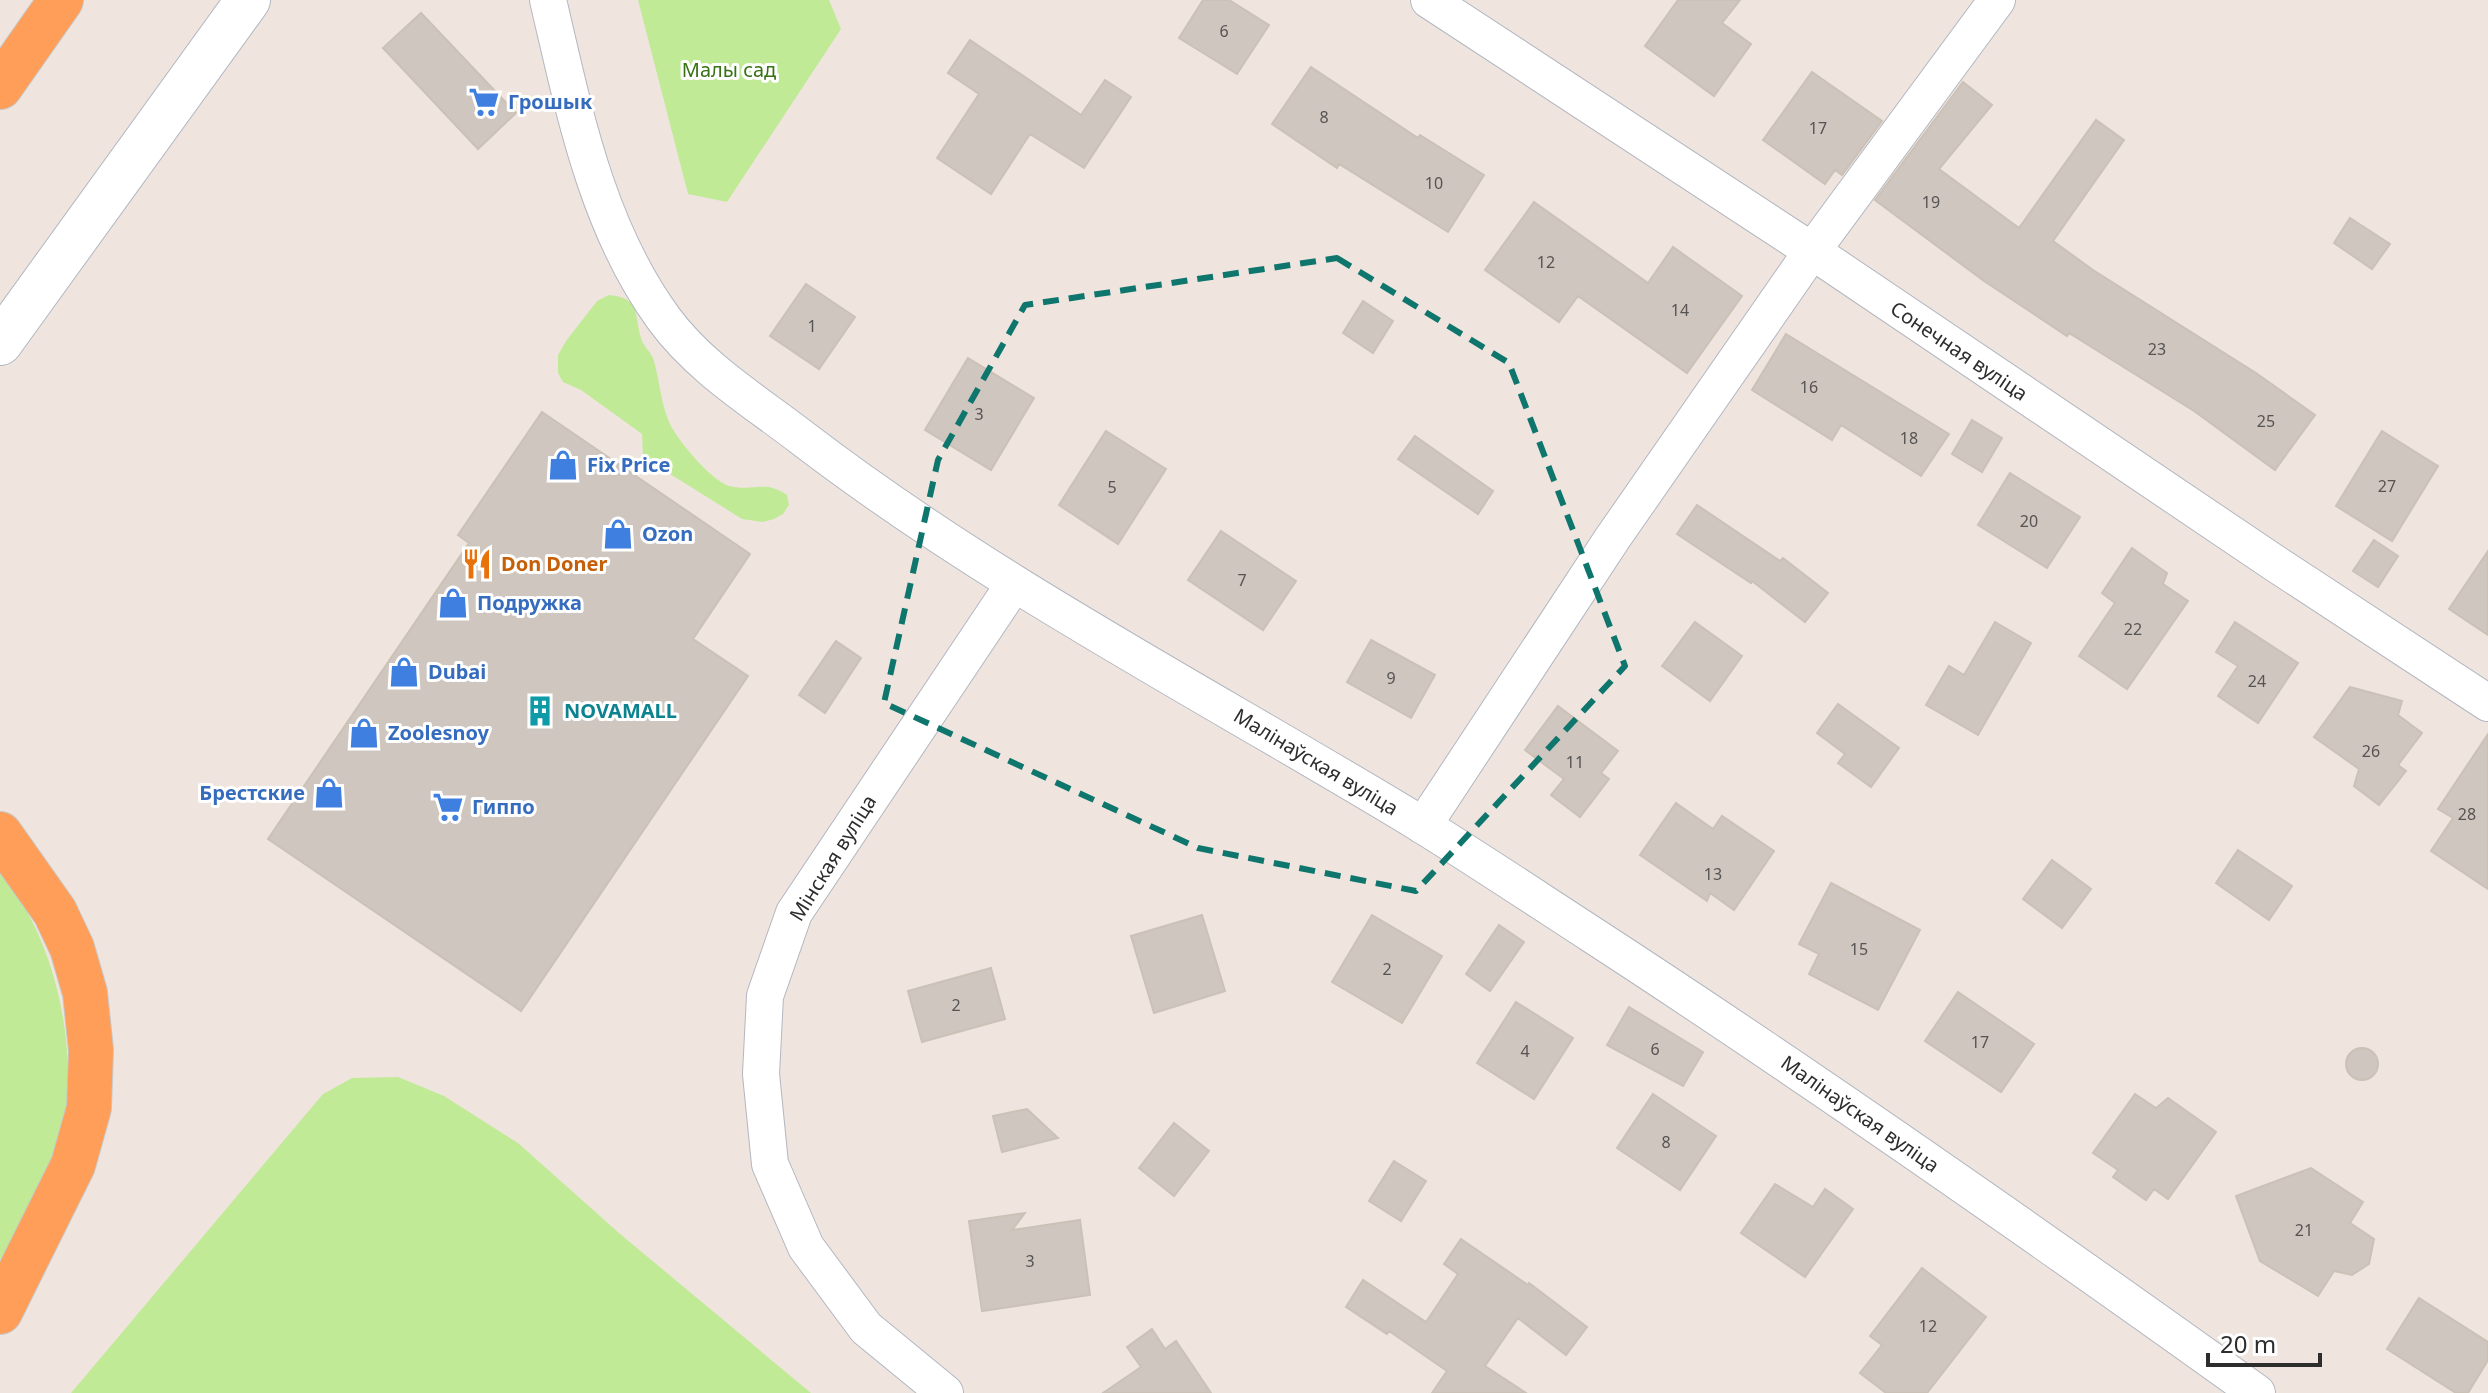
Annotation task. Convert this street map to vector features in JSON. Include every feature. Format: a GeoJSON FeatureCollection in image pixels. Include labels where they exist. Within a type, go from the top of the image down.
{"type":"FeatureCollection","features":[{"type":"Feature","properties":{"kind":"highway"},"geometry":{"type":"LineString","coordinates":[[0,87],[61,0]]}},
{"type":"Feature","properties":{"kind":"highway"},"geometry":{"type":"LineString","coordinates":[[0,834],[55,912],[72,948],[85,993],[91,1050],[89,1108],[73,1165],[0,1312]]}},
{"type":"Feature","properties":{"kind":"main road"},"geometry":{"type":"LineString","coordinates":[[0,343],[248,0]]}},
{"type":"Feature","properties":{"kind":"street","name":"Малінаўская вуліца"},"geometry":{"type":"LineString","coordinates":[[548,0],[569,91],[595,184],[613,234],[664,319],[709,369],[854,478],[1014,584],[1423,826],[1759,1043],[2257,1393]]}},
{"type":"Feature","properties":{"kind":"street","name":"Сонечная вуліца"},"geometry":{"type":"LineString","coordinates":[[1429,0],[1812,251],[2262,555],[2488,703]]}},
{"type":"Feature","properties":{"kind":"street"},"geometry":{"type":"LineString","coordinates":[[1423,826],[1612,539],[1812,251],[1997,0]]}},
{"type":"Feature","properties":{"kind":"street","name":"Мінская вуліца"},"geometry":{"type":"LineString","coordinates":[[945,1393],[866,1328],[806,1247],[770,1164],[761,1074],[765,996],[794,913],[1014,584]]}},
{"type":"Feature","properties":{"kind":"highlighted area"},"geometry":{"type":"Polygon","coordinates":[[[1337,258],[1509,363],[1625,666],[1416,891],[1198,848],[884,703],[938,460],[1025,305],[1337,258]]]}},
{"type":"Feature","properties":{"kind":"green space","name":"Малы сад"},"geometry":{"type":"Polygon","coordinates":[[[638,0],[829,0],[841,29],[727,202],[688,194],[638,0]]]}},
{"type":"Feature","properties":{"kind":"green space"},"geometry":{"type":"Polygon","coordinates":[[[609,295],[627,300],[634,309],[642,341],[653,358],[667,416],[687,450],[713,476],[729,486],[772,488],[787,495],[789,505],[783,514],[763,522],[742,519],[643,457],[642,434],[581,390],[563,382],[558,373],[558,355],[597,301],[609,295]]]}},
{"type":"Feature","properties":{"kind":"green space"},"geometry":{"type":"Polygon","coordinates":[[[0,872],[20,899],[50,964],[66,1035],[68,1071],[66,1107],[56,1156],[35,1203],[0,1260],[0,872]]]}},
{"type":"Feature","properties":{"kind":"green space"},"geometry":{"type":"Polygon","coordinates":[[[398,1077],[444,1096],[518,1143],[619,1233],[811,1393],[71,1393],[323,1094],[352,1078],[398,1077]]]}},
{"type":"Feature","properties":{"kind":"building"},"geometry":{"type":"Polygon","coordinates":[[[1203,0],[1229,0],[1269,25],[1237,74],[1179,38],[1203,0]]]}},
{"type":"Feature","properties":{"kind":"building"},"geometry":{"type":"Polygon","coordinates":[[[1678,0],[1740,0],[1722,23],[1751,44],[1714,96],[1645,46],[1678,0]]]}},
{"type":"Feature","properties":{"kind":"building"},"geometry":{"type":"Polygon","coordinates":[[[421,13],[516,113],[478,149],[383,48],[421,13]]]}},
{"type":"Feature","properties":{"kind":"building"},"geometry":{"type":"Polygon","coordinates":[[[970,40],[1081,115],[1105,80],[1131,97],[1084,168],[1030,134],[991,194],[937,158],[979,94],[948,73],[970,40]]]}},
{"type":"Feature","properties":{"kind":"building"},"geometry":{"type":"Polygon","coordinates":[[[1311,67],[1418,138],[1420,135],[1484,175],[1448,232],[1339,164],[1337,168],[1272,124],[1311,67]]]}},
{"type":"Feature","properties":{"kind":"building"},"geometry":{"type":"Polygon","coordinates":[[[1812,72],[1882,121],[1842,175],[1835,170],[1825,184],[1763,140],[1812,72]]]}},
{"type":"Feature","properties":{"kind":"building"},"geometry":{"type":"Polygon","coordinates":[[[1963,82],[1992,105],[1939,169],[2019,228],[2096,120],[2124,140],[2053,241],[2315,415],[2275,470],[2194,411],[2069,333],[2067,336],[1984,281],[1875,200],[1963,82]]]}},
{"type":"Feature","properties":{"kind":"building"},"geometry":{"type":"Polygon","coordinates":[[[1534,202],[1648,283],[1673,247],[1742,296],[1687,373],[1578,296],[1559,322],[1485,270],[1534,202]]]}},
{"type":"Feature","properties":{"kind":"building"},"geometry":{"type":"Polygon","coordinates":[[[2350,218],[2390,244],[2372,269],[2334,243],[2350,218]]]}},
{"type":"Feature","properties":{"kind":"building"},"geometry":{"type":"Polygon","coordinates":[[[806,284],[855,317],[819,369],[770,336],[806,284]]]}},
{"type":"Feature","properties":{"kind":"building"},"geometry":{"type":"Polygon","coordinates":[[[1363,301],[1393,321],[1373,353],[1343,333],[1363,301]]]}},
{"type":"Feature","properties":{"kind":"building"},"geometry":{"type":"Polygon","coordinates":[[[1786,334],[1949,434],[1921,476],[1841,425],[1832,440],[1752,390],[1786,334]]]}},
{"type":"Feature","properties":{"kind":"building"},"geometry":{"type":"Polygon","coordinates":[[[968,358],[1034,398],[991,470],[925,430],[968,358]]]}},
{"type":"Feature","properties":{"kind":"building","name":"NOVAMALL"},"geometry":{"type":"Polygon","coordinates":[[[542,412],[750,554],[693,639],[748,676],[521,1011],[268,839],[469,543],[458,535],[542,412]]]}},
{"type":"Feature","properties":{"kind":"building"},"geometry":{"type":"Polygon","coordinates":[[[1972,420],[2002,438],[1982,472],[1952,454],[1972,420]]]}},
{"type":"Feature","properties":{"kind":"building"},"geometry":{"type":"Polygon","coordinates":[[[1106,431],[1166,469],[1118,544],[1059,505],[1106,431]]]}},
{"type":"Feature","properties":{"kind":"building"},"geometry":{"type":"Polygon","coordinates":[[[2382,431],[2438,466],[2392,541],[2336,506],[2382,431]]]}},
{"type":"Feature","properties":{"kind":"building"},"geometry":{"type":"Polygon","coordinates":[[[1415,436],[1493,491],[1478,514],[1398,459],[1415,436]]]}},
{"type":"Feature","properties":{"kind":"building"},"geometry":{"type":"Polygon","coordinates":[[[2010,473],[2080,517],[2047,568],[1978,525],[2010,473]]]}},
{"type":"Feature","properties":{"kind":"building"},"geometry":{"type":"Polygon","coordinates":[[[1697,505],[1780,561],[1783,558],[1828,593],[1805,622],[1752,581],[1677,534],[1697,505]]]}},
{"type":"Feature","properties":{"kind":"building"},"geometry":{"type":"Polygon","coordinates":[[[1221,531],[1296,581],[1263,630],[1188,580],[1221,531]]]}},
{"type":"Feature","properties":{"kind":"building"},"geometry":{"type":"Polygon","coordinates":[[[2374,540],[2398,556],[2378,587],[2353,571],[2374,540]]]}},
{"type":"Feature","properties":{"kind":"building"},"geometry":{"type":"Polygon","coordinates":[[[2132,548],[2167,573],[2163,584],[2188,601],[2127,689],[2079,656],[2115,603],[2102,593],[2132,548]]]}},
{"type":"Feature","properties":{"kind":"building"},"geometry":{"type":"Polygon","coordinates":[[[2488,551],[2488,635],[2449,609],[2488,551]]]}},
{"type":"Feature","properties":{"kind":"building"},"geometry":{"type":"Polygon","coordinates":[[[1695,622],[1742,656],[1710,701],[1662,666],[1695,622]]]}},
{"type":"Feature","properties":{"kind":"building"},"geometry":{"type":"Polygon","coordinates":[[[1995,622],[2031,643],[1978,735],[1926,705],[1949,666],[1964,675],[1995,622]]]}},
{"type":"Feature","properties":{"kind":"building"},"geometry":{"type":"Polygon","coordinates":[[[2235,622],[2298,663],[2258,723],[2218,696],[2238,666],[2216,652],[2235,622]]]}},
{"type":"Feature","properties":{"kind":"building"},"geometry":{"type":"Polygon","coordinates":[[[1371,640],[1435,675],[1411,718],[1347,682],[1371,640]]]}},
{"type":"Feature","properties":{"kind":"building"},"geometry":{"type":"Polygon","coordinates":[[[836,641],[861,658],[825,713],[799,695],[836,641]]]}},
{"type":"Feature","properties":{"kind":"building"},"geometry":{"type":"Polygon","coordinates":[[[2350,687],[2402,701],[2398,715],[2422,733],[2398,765],[2406,771],[2379,805],[2354,786],[2359,769],[2314,737],[2350,687]]]}},
{"type":"Feature","properties":{"kind":"building"},"geometry":{"type":"Polygon","coordinates":[[[1838,704],[1899,748],[1871,787],[1838,763],[1845,754],[1817,733],[1838,704]]]}},
{"type":"Feature","properties":{"kind":"building"},"geometry":{"type":"Polygon","coordinates":[[[1558,706],[1618,751],[1601,773],[1609,779],[1580,817],[1551,795],[1564,779],[1525,750],[1558,706]]]}},
{"type":"Feature","properties":{"kind":"building"},"geometry":{"type":"Polygon","coordinates":[[[2488,734],[2488,889],[2431,851],[2453,818],[2438,809],[2488,734]]]}},
{"type":"Feature","properties":{"kind":"building"},"geometry":{"type":"Polygon","coordinates":[[[1676,803],[1713,829],[1722,816],[1774,851],[1734,910],[1710,893],[1707,901],[1640,855],[1676,803]]]}},
{"type":"Feature","properties":{"kind":"building"},"geometry":{"type":"Polygon","coordinates":[[[2238,850],[2292,886],[2269,920],[2216,883],[2238,850]]]}},
{"type":"Feature","properties":{"kind":"building"},"geometry":{"type":"Polygon","coordinates":[[[2052,860],[2091,889],[2062,928],[2023,899],[2052,860]]]}},
{"type":"Feature","properties":{"kind":"building"},"geometry":{"type":"Polygon","coordinates":[[[1831,883],[1920,930],[1878,1010],[1809,974],[1819,954],[1799,944],[1831,883]]]}},
{"type":"Feature","properties":{"kind":"building"},"geometry":{"type":"Polygon","coordinates":[[[1202,915],[1225,991],[1154,1013],[1131,936],[1202,915]]]}},
{"type":"Feature","properties":{"kind":"building"},"geometry":{"type":"Polygon","coordinates":[[[1372,915],[1442,956],[1402,1023],[1332,982],[1372,915]]]}},
{"type":"Feature","properties":{"kind":"building"},"geometry":{"type":"Polygon","coordinates":[[[1499,925],[1524,942],[1490,991],[1466,974],[1499,925]]]}},
{"type":"Feature","properties":{"kind":"building"},"geometry":{"type":"Polygon","coordinates":[[[991,968],[1005,1019],[922,1042],[908,991],[991,968]]]}},
{"type":"Feature","properties":{"kind":"building"},"geometry":{"type":"Polygon","coordinates":[[[1958,992],[2034,1044],[2001,1092],[1925,1041],[1958,992]]]}},
{"type":"Feature","properties":{"kind":"building"},"geometry":{"type":"Polygon","coordinates":[[[1516,1002],[1573,1038],[1534,1099],[1477,1063],[1516,1002]]]}},
{"type":"Feature","properties":{"kind":"building"},"geometry":{"type":"Polygon","coordinates":[[[1629,1007],[1703,1052],[1683,1086],[1607,1045],[1629,1007]]]}},
{"type":"Feature","properties":{"kind":"building"},"geometry":{"type":"Polygon","coordinates":[[[2362,1048],[2373,1053],[2378,1064],[2373,1075],[2362,1080],[2351,1075],[2346,1064],[2351,1053],[2362,1048]]]}},
{"type":"Feature","properties":{"kind":"building"},"geometry":{"type":"Polygon","coordinates":[[[1653,1094],[1716,1136],[1680,1190],[1617,1148],[1653,1094]]]}},
{"type":"Feature","properties":{"kind":"building"},"geometry":{"type":"Polygon","coordinates":[[[2135,1094],[2156,1108],[2168,1098],[2216,1132],[2168,1199],[2154,1189],[2146,1200],[2113,1177],[2118,1170],[2093,1153],[2135,1094]]]}},
{"type":"Feature","properties":{"kind":"building"},"geometry":{"type":"Polygon","coordinates":[[[1027,1109],[1058,1138],[1002,1152],[993,1116],[1027,1109]]]}},
{"type":"Feature","properties":{"kind":"building"},"geometry":{"type":"Polygon","coordinates":[[[1174,1123],[1209,1151],[1174,1196],[1139,1168],[1174,1123]]]}},
{"type":"Feature","properties":{"kind":"building"},"geometry":{"type":"Polygon","coordinates":[[[1394,1161],[1426,1181],[1401,1221],[1369,1201],[1394,1161]]]}},
{"type":"Feature","properties":{"kind":"building"},"geometry":{"type":"Polygon","coordinates":[[[2311,1168],[2363,1202],[2350,1223],[2374,1239],[2369,1264],[2352,1275],[2334,1271],[2318,1296],[2260,1261],[2236,1196],[2311,1168]]]}},
{"type":"Feature","properties":{"kind":"building"},"geometry":{"type":"Polygon","coordinates":[[[1775,1184],[1813,1207],[1825,1189],[1853,1209],[1805,1277],[1741,1233],[1775,1184]]]}},
{"type":"Feature","properties":{"kind":"building"},"geometry":{"type":"Polygon","coordinates":[[[1025,1213],[1012,1230],[1080,1220],[1090,1295],[982,1311],[969,1221],[1025,1213]]]}},
{"type":"Feature","properties":{"kind":"building"},"geometry":{"type":"Polygon","coordinates":[[[1461,1239],[1529,1283],[1587,1327],[1566,1355],[1518,1318],[1485,1366],[1526,1393],[1432,1393],[1447,1371],[1389,1331],[1387,1334],[1346,1307],[1363,1280],[1426,1322],[1458,1274],[1444,1264],[1461,1239]]]}},
{"type":"Feature","properties":{"kind":"building"},"geometry":{"type":"Polygon","coordinates":[[[1922,1268],[1986,1317],[1927,1393],[1886,1393],[1860,1373],[1882,1345],[1870,1336],[1922,1268]]]}},
{"type":"Feature","properties":{"kind":"building"},"geometry":{"type":"Polygon","coordinates":[[[2419,1298],[2488,1342],[2488,1360],[2468,1393],[2456,1393],[2387,1349],[2419,1298]]]}},
{"type":"Feature","properties":{"kind":"building"},"geometry":{"type":"Polygon","coordinates":[[[1152,1329],[1165,1349],[1176,1341],[1211,1393],[1103,1393],[1141,1367],[1127,1347],[1152,1329]]]}},
{"type":"Feature","properties":{"kind":"place","name":"Грошык"},"geometry":{"type":"Point","coordinates":[484,102]}},
{"type":"Feature","properties":{"kind":"place","name":"Fix Price"},"geometry":{"type":"Point","coordinates":[563,465]}},
{"type":"Feature","properties":{"kind":"place","name":"Ozon"},"geometry":{"type":"Point","coordinates":[618,534]}},
{"type":"Feature","properties":{"kind":"place","name":"Don Doner"},"geometry":{"type":"Point","coordinates":[477,564]}},
{"type":"Feature","properties":{"kind":"place","name":"Подружка"},"geometry":{"type":"Point","coordinates":[453,603]}},
{"type":"Feature","properties":{"kind":"place","name":"Dubai"},"geometry":{"type":"Point","coordinates":[404,672]}},
{"type":"Feature","properties":{"kind":"place","name":"NOVAMALL"},"geometry":{"type":"Point","coordinates":[540,711]}},
{"type":"Feature","properties":{"kind":"place","name":"Zoolesnoy"},"geometry":{"type":"Point","coordinates":[364,733]}},
{"type":"Feature","properties":{"kind":"place","name":"Брестские"},"geometry":{"type":"Point","coordinates":[329,793]}},
{"type":"Feature","properties":{"kind":"place","name":"Гиппо"},"geometry":{"type":"Point","coordinates":[448,807]}}]}
